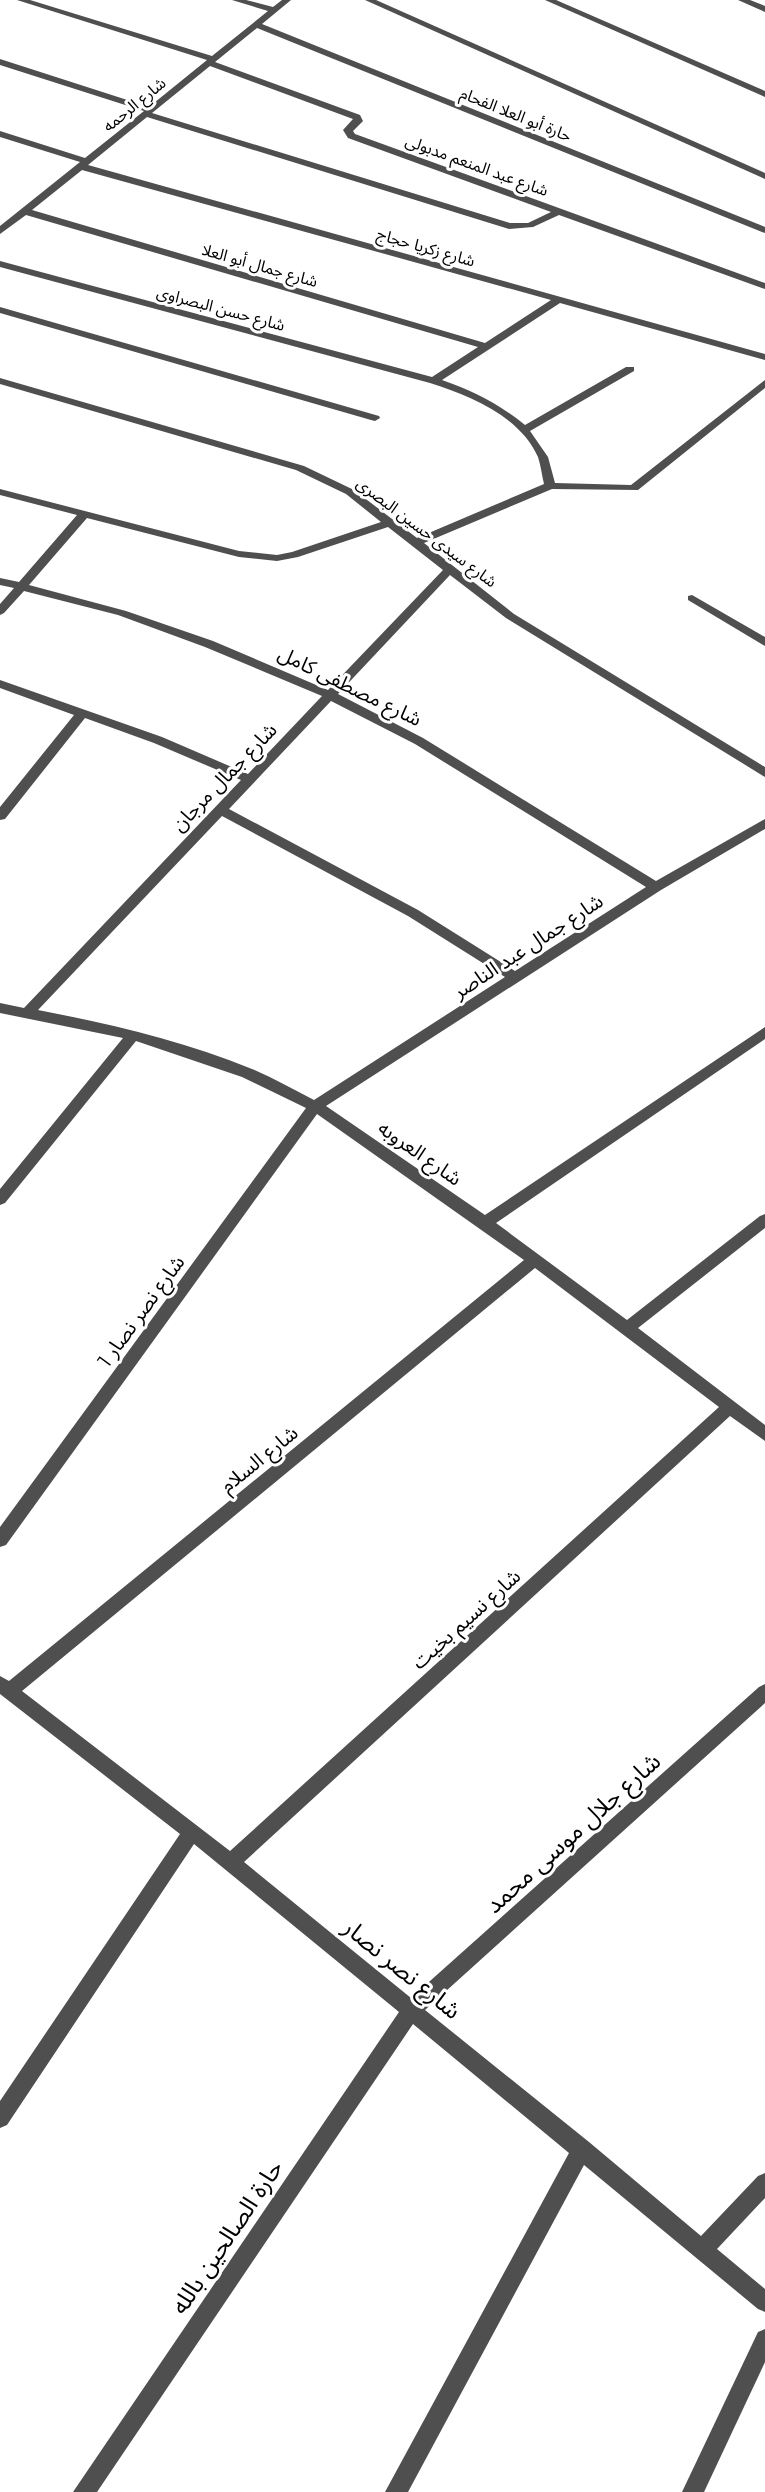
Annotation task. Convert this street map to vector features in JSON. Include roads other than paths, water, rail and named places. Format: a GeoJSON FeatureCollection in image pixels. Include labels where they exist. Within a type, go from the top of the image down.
{"type":"FeatureCollection","features":[{"type":"Feature","properties":{"kind":"street"},"geometry":{"type":"LineString","coordinates":[[21,0],[211,61]]}},
{"type":"Feature","properties":{"kind":"street"},"geometry":{"type":"LineString","coordinates":[[236,0],[274,10]]}},
{"type":"Feature","properties":{"kind":"street","name":"شارع الرحمه"},"geometry":{"type":"LineString","coordinates":[[0,231],[287,0]]}},
{"type":"Feature","properties":{"kind":"street"},"geometry":{"type":"LineString","coordinates":[[369,0],[765,176]]}},
{"type":"Feature","properties":{"kind":"street"},"geometry":{"type":"LineString","coordinates":[[549,0],[765,94]]}},
{"type":"Feature","properties":{"kind":"street"},"geometry":{"type":"LineString","coordinates":[[742,0],[765,9]]}},
{"type":"Feature","properties":{"kind":"street","name":"حارة أبو العلا الفحام"},"geometry":{"type":"LineString","coordinates":[[256,25],[765,230]]}},
{"type":"Feature","properties":{"kind":"street","name":"شارع عبد المنعم مدبولى"},"geometry":{"type":"LineString","coordinates":[[211,61],[357,117],[358,121],[348,130],[351,136],[765,286]]}},
{"type":"Feature","properties":{"kind":"street"},"geometry":{"type":"LineString","coordinates":[[0,62],[148,112],[509,226],[535,225],[560,210]]}},
{"type":"Feature","properties":{"kind":"street","name":"شارع زكريا حجاج"},"geometry":{"type":"LineString","coordinates":[[0,134],[83,164],[765,357]]}},
{"type":"Feature","properties":{"kind":"street","name":"شارع جمال أبو العلا"},"geometry":{"type":"LineString","coordinates":[[24,211],[488,347]]}},
{"type":"Feature","properties":{"kind":"street"},"geometry":{"type":"LineString","coordinates":[[0,217],[12,221]]}},
{"type":"Feature","properties":{"kind":"street","name":"شارع حسن البصراوى"},"geometry":{"type":"LineString","coordinates":[[0,264],[434,381],[470,393],[500,410],[524,430],[543,457],[550,486]]}},
{"type":"Feature","properties":{"kind":"street"},"geometry":{"type":"LineString","coordinates":[[434,381],[558,300]]}},
{"type":"Feature","properties":{"kind":"street"},"geometry":{"type":"LineString","coordinates":[[0,310],[375,418]]}},
{"type":"Feature","properties":{"kind":"street"},"geometry":{"type":"LineString","coordinates":[[524,430],[630,369]]}},
{"type":"Feature","properties":{"kind":"street","name":"شارع سيدى حسين البصرى"},"geometry":{"type":"LineString","coordinates":[[0,381],[300,468],[350,492],[510,616],[765,772]]}},
{"type":"Feature","properties":{"kind":"street"},"geometry":{"type":"LineString","coordinates":[[415,543],[550,486],[625,489],[640,485],[765,383]]}},
{"type":"Feature","properties":{"kind":"street"},"geometry":{"type":"LineString","coordinates":[[0,492],[239,554],[260,557],[294,555],[388,523]]}},
{"type":"Feature","properties":{"kind":"street"},"geometry":{"type":"LineString","coordinates":[[0,610],[84,514]]}},
{"type":"Feature","properties":{"kind":"street","name":"شارع جمال مرجان"},"geometry":{"type":"LineString","coordinates":[[27,1013],[450,569]]}},
{"type":"Feature","properties":{"kind":"street","name":"شارع مصطفى كامل"},"geometry":{"type":"LineString","coordinates":[[0,581],[143,621],[219,648],[330,695],[419,741],[656,887]]}},
{"type":"Feature","properties":{"kind":"street"},"geometry":{"type":"LineString","coordinates":[[692,598],[765,642]]}},
{"type":"Feature","properties":{"kind":"street"},"geometry":{"type":"LineString","coordinates":[[0,684],[158,740],[249,779]]}},
{"type":"Feature","properties":{"kind":"street"},"geometry":{"type":"LineString","coordinates":[[0,816],[83,712]]}},
{"type":"Feature","properties":{"kind":"street"},"geometry":{"type":"LineString","coordinates":[[220,810],[413,913],[516,978]]}},
{"type":"Feature","properties":{"kind":"street","name":"شارع جمال عبد الناصر"},"geometry":{"type":"LineString","coordinates":[[315,1106],[656,887],[765,823]]}},
{"type":"Feature","properties":{"kind":"street","name":"شارع العروبه"},"geometry":{"type":"LineString","coordinates":[[0,1008],[103,1027],[176,1047],[247,1073],[315,1106],[485,1223],[765,1434]]}},
{"type":"Feature","properties":{"kind":"street"},"geometry":{"type":"LineString","coordinates":[[485,1223],[765,1032]]}},
{"type":"Feature","properties":{"kind":"street"},"geometry":{"type":"LineString","coordinates":[[0,1199],[133,1035]]}},
{"type":"Feature","properties":{"kind":"street","name":"شارع نصر نصار 1"},"geometry":{"type":"LineString","coordinates":[[0,1540],[315,1106]]}},
{"type":"Feature","properties":{"kind":"street"},"geometry":{"type":"LineString","coordinates":[[627,1328],[765,1220]]}},
{"type":"Feature","properties":{"kind":"street","name":"شارع السلام"},"geometry":{"type":"LineString","coordinates":[[5,1688],[535,1260]]}},
{"type":"Feature","properties":{"kind":"street","name":"شارع نسيم بخيت"},"geometry":{"type":"LineString","coordinates":[[231,1862],[730,1407]]}},
{"type":"Feature","properties":{"kind":"street","name":"شارع نصر نصار"},"geometry":{"type":"LineString","coordinates":[[5,1688],[231,1862],[765,2302]]}},
{"type":"Feature","properties":{"kind":"street","name":"شارع جلال موسى محمد"},"geometry":{"type":"LineString","coordinates":[[412,2010],[765,1692]]}},
{"type":"Feature","properties":{"kind":"street"},"geometry":{"type":"LineString","coordinates":[[0,2118],[192,1832]]}},
{"type":"Feature","properties":{"kind":"street","name":"حارة الصالحين بالله"},"geometry":{"type":"LineString","coordinates":[[84,2492],[412,2010]]}},
{"type":"Feature","properties":{"kind":"street"},"geometry":{"type":"LineString","coordinates":[[396,2492],[582,2150]]}},
{"type":"Feature","properties":{"kind":"street"},"geometry":{"type":"LineString","coordinates":[[702,2250],[765,2183]]}},
{"type":"Feature","properties":{"kind":"street"},"geometry":{"type":"LineString","coordinates":[[693,2492],[765,2339]]}}]}
